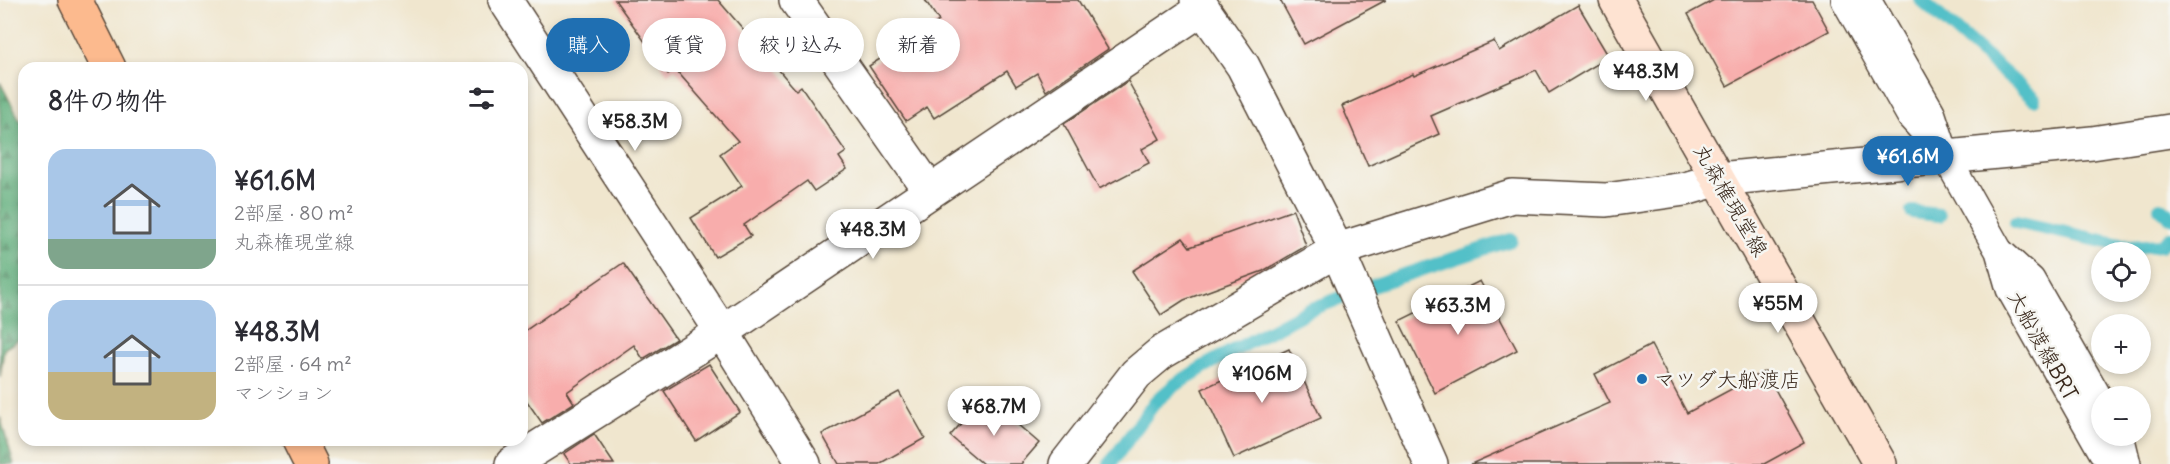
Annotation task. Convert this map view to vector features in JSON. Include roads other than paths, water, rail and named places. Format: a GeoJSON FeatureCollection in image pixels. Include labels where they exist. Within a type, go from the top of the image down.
{"type":"FeatureCollection","features":[{"type":"Feature","properties":{"kind":"highway"},"geometry":{"type":"LineString","coordinates":[[75,0],[106,62]]}},
{"type":"Feature","properties":{"kind":"highway"},"geometry":{"type":"LineString","coordinates":[[302,446],[311,464]]}},
{"type":"Feature","properties":{"kind":"main road","name":"丸森権現堂線"},"geometry":{"type":"LineString","coordinates":[[1616,0],[1881,464]]}},
{"type":"Feature","properties":{"kind":"street"},"geometry":{"type":"LineString","coordinates":[[505,0],[722,332],[804,464]]}},
{"type":"Feature","properties":{"kind":"street"},"geometry":{"type":"LineString","coordinates":[[796,0],[930,191]]}},
{"type":"Feature","properties":{"kind":"street"},"geometry":{"type":"LineString","coordinates":[[512,464],[722,332],[1200,4],[1243,66],[1349,278],[1431,464]]}},
{"type":"Feature","properties":{"kind":"street"},"geometry":{"type":"LineString","coordinates":[[1066,464],[1136,374],[1161,353],[1349,278],[1512,196],[1606,200],[1685,189],[1719,179],[2092,143],[2170,131]]}},
{"type":"Feature","properties":{"kind":"lane","name":"大船渡線BRT"},"geometry":{"type":"LineString","coordinates":[[1845,0],[1911,117],[1946,157],[2000,251],[2010,289],[2102,452],[2116,464]]}},
{"type":"Feature","properties":{"kind":"lane","name":"大船渡線BRT"},"geometry":{"type":"LineString","coordinates":[[1868,0],[1931,112],[1946,157]]}},
{"type":"Feature","properties":{"kind":"lane","name":"大船渡線BRT"},"geometry":{"type":"LineString","coordinates":[[2000,251],[2031,280],[2092,386]]}},
{"type":"Feature","properties":{"kind":"lane"},"geometry":{"type":"LineString","coordinates":[[2123,446],[2127,464]]}},
{"type":"Feature","properties":{"kind":"waterway"},"geometry":{"type":"LineString","coordinates":[[1921,0],[2034,99]]}},
{"type":"Feature","properties":{"kind":"waterway"},"geometry":{"type":"LineString","coordinates":[[2160,208],[2170,217]]}},
{"type":"Feature","properties":{"kind":"waterway"},"geometry":{"type":"LineString","coordinates":[[1912,212],[1939,215]]}},
{"type":"Feature","properties":{"kind":"waterway"},"geometry":{"type":"LineString","coordinates":[[2016,222],[2130,247],[2161,245],[2170,238]]}},
{"type":"Feature","properties":{"kind":"waterway"},"geometry":{"type":"LineString","coordinates":[[1110,464],[1155,402],[1175,385],[1205,366],[1309,310],[1389,280],[1511,240]]}},
{"type":"Feature","properties":{"kind":"place","name":"マツダ大船渡店"},"geometry":{"type":"Point","coordinates":[1642,379]}}]}
